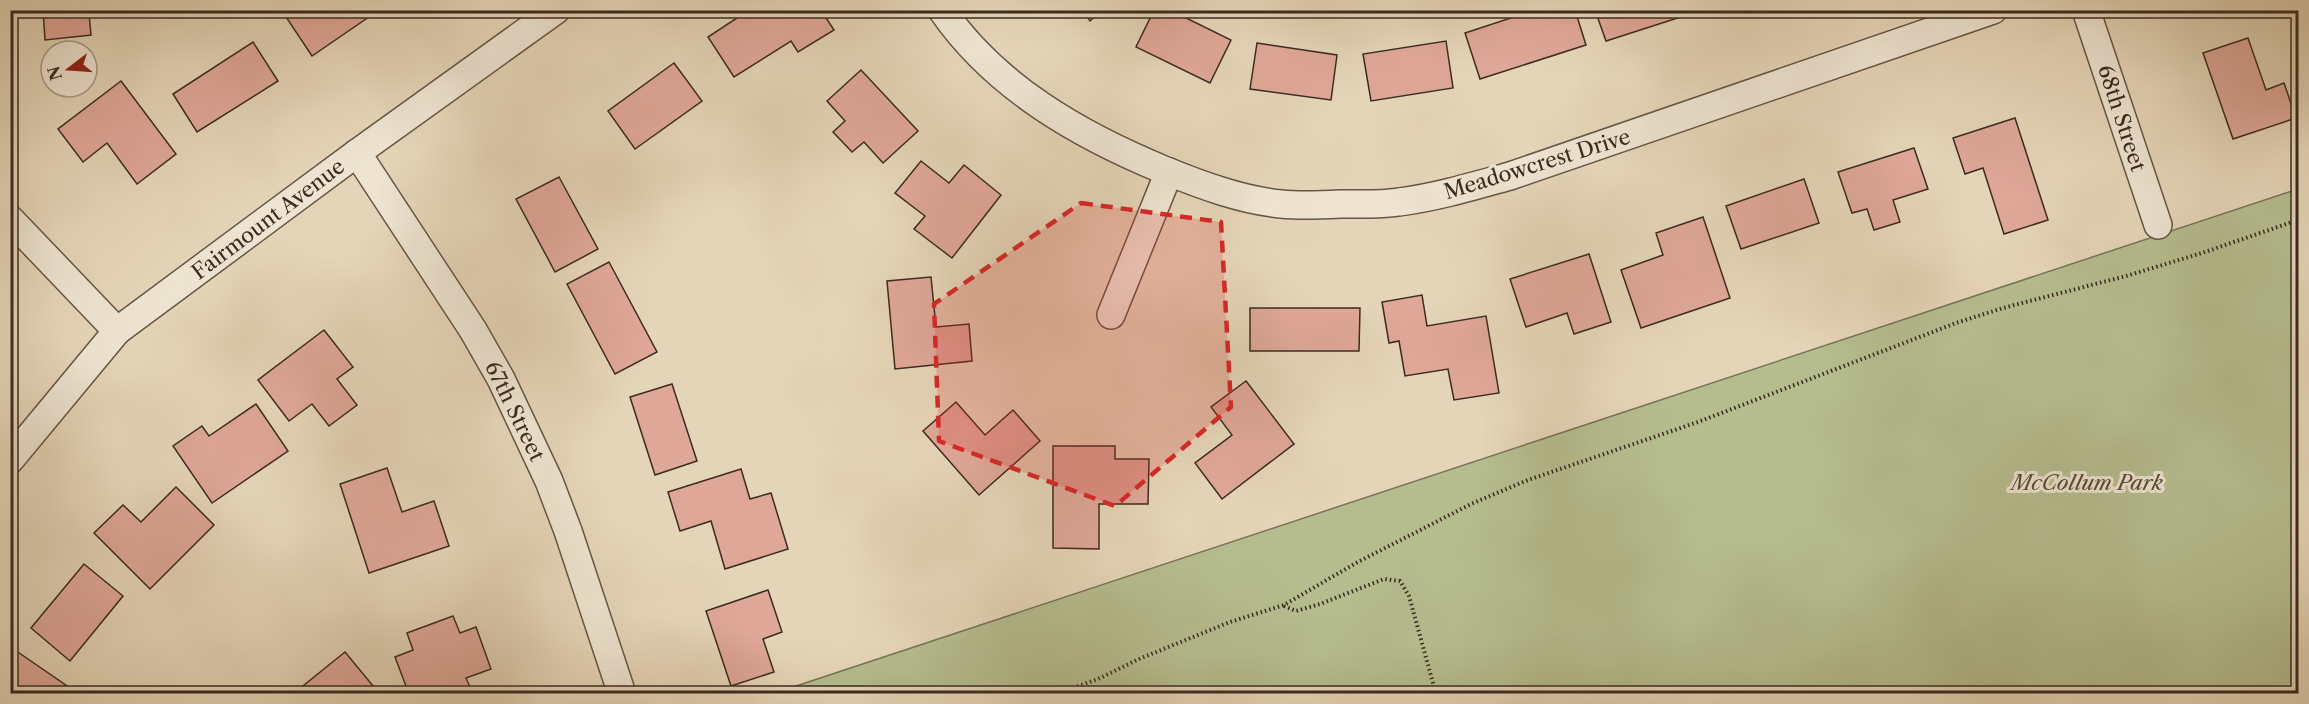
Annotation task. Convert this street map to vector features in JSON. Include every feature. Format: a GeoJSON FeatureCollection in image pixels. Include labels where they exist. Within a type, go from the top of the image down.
{"type":"FeatureCollection","features":[{"type":"Feature","properties":{"kind":"street","name":"Fairmount Avenue"},"geometry":{"type":"LineString","coordinates":[[10,460],[117,331],[357,153],[556,10]]}},
{"type":"Feature","properties":{"kind":"street","name":"Meadowcrest Drive"},"geometry":{"type":"LineString","coordinates":[[942,10],[984,62],[1062,121],[1117,150],[1169,172],[1228,193],[1281,204],[1398,202],[1455,191],[1510,176],[1993,10]]}},
{"type":"Feature","properties":{"kind":"street","name":"68th Street"},"geometry":{"type":"LineString","coordinates":[[2086,10],[2158,225]]}},
{"type":"Feature","properties":{"kind":"street","name":"67th Street"},"geometry":{"type":"LineString","coordinates":[[357,153],[474,330],[501,379],[549,480],[622,693]]}},
{"type":"Feature","properties":{"kind":"street"},"geometry":{"type":"LineString","coordinates":[[1111,315],[1169,172]]}},
{"type":"Feature","properties":{"kind":"street"},"geometry":{"type":"LineString","coordinates":[[10,219],[117,331]]}},
{"type":"Feature","properties":{"kind":"path"},"geometry":{"type":"LineString","coordinates":[[1056,693],[1098,679],[1139,659],[1230,622],[1284,605],[1356,563],[1471,504],[1528,480],[1698,422],[1956,323],[2003,308],[2137,273],[2298,220]]}},
{"type":"Feature","properties":{"kind":"path"},"geometry":{"type":"LineString","coordinates":[[1284,605],[1296,610],[1320,604],[1384,579],[1400,581],[1409,596],[1436,693]]}},
{"type":"Feature","properties":{"kind":"highlighted area"},"geometry":{"type":"Polygon","coordinates":[[[1081,203],[1221,222],[1231,407],[1115,506],[939,441],[934,304],[1081,203]]]}},
{"type":"Feature","properties":{"kind":"green space","name":"McCollum Park"},"geometry":{"type":"Polygon","coordinates":[[[2298,189],[2298,693],[775,693],[2298,189]]]}},
{"type":"Feature","properties":{"kind":"building"},"geometry":{"type":"Polygon","coordinates":[[[43,10],[113,10],[89,14],[91,35],[45,39],[43,10]]]}},
{"type":"Feature","properties":{"kind":"building"},"geometry":{"type":"Polygon","coordinates":[[[295,10],[379,10],[312,56],[286,17],[295,10]]]}},
{"type":"Feature","properties":{"kind":"building"},"geometry":{"type":"Polygon","coordinates":[[[749,10],[821,10],[834,30],[798,52],[791,41],[734,77],[708,37],[749,10]]]}},
{"type":"Feature","properties":{"kind":"building"},"geometry":{"type":"Polygon","coordinates":[[[1082,10],[1102,10],[1090,21],[1082,10]]]}},
{"type":"Feature","properties":{"kind":"building"},"geometry":{"type":"Polygon","coordinates":[[[1154,10],[1170,10],[1231,40],[1210,83],[1136,47],[1154,10]]]}},
{"type":"Feature","properties":{"kind":"building"},"geometry":{"type":"Polygon","coordinates":[[[1535,10],[1575,10],[1586,45],[1480,79],[1465,33],[1535,10]]]}},
{"type":"Feature","properties":{"kind":"building"},"geometry":{"type":"Polygon","coordinates":[[[1595,10],[1686,10],[1687,15],[1606,41],[1595,10]]]}},
{"type":"Feature","properties":{"kind":"building"},"geometry":{"type":"Polygon","coordinates":[[[2248,38],[2266,90],[2284,83],[2296,118],[2233,139],[2203,53],[2248,38]]]}},
{"type":"Feature","properties":{"kind":"building"},"geometry":{"type":"Polygon","coordinates":[[[1446,41],[1453,88],[1371,101],[1363,54],[1446,41]]]}},
{"type":"Feature","properties":{"kind":"building"},"geometry":{"type":"Polygon","coordinates":[[[253,42],[278,81],[197,132],[173,94],[253,42]]]}},
{"type":"Feature","properties":{"kind":"building"},"geometry":{"type":"Polygon","coordinates":[[[1257,43],[1337,55],[1331,100],[1250,89],[1257,43]]]}},
{"type":"Feature","properties":{"kind":"building"},"geometry":{"type":"Polygon","coordinates":[[[674,63],[702,101],[635,149],[608,111],[674,63]]]}},
{"type":"Feature","properties":{"kind":"building"},"geometry":{"type":"Polygon","coordinates":[[[861,70],[918,131],[883,163],[864,142],[852,152],[833,132],[845,121],[827,101],[861,70]]]}},
{"type":"Feature","properties":{"kind":"building"},"geometry":{"type":"Polygon","coordinates":[[[121,81],[176,154],[137,184],[107,143],[83,162],[58,129],[121,81]]]}},
{"type":"Feature","properties":{"kind":"building"},"geometry":{"type":"Polygon","coordinates":[[[2015,118],[2048,220],[2004,234],[1983,168],[1965,174],[1953,138],[2015,118]]]}},
{"type":"Feature","properties":{"kind":"building"},"geometry":{"type":"Polygon","coordinates":[[[1914,148],[1928,189],[1893,200],[1900,222],[1874,230],[1867,209],[1852,213],[1838,172],[1914,148]]]}},
{"type":"Feature","properties":{"kind":"building"},"geometry":{"type":"Polygon","coordinates":[[[921,161],[949,183],[964,165],[1001,195],[952,258],[914,229],[925,216],[895,193],[921,161]]]}},
{"type":"Feature","properties":{"kind":"building"},"geometry":{"type":"Polygon","coordinates":[[[559,177],[598,249],[555,272],[516,199],[559,177]]]}},
{"type":"Feature","properties":{"kind":"building"},"geometry":{"type":"Polygon","coordinates":[[[1804,179],[1819,223],[1741,249],[1726,206],[1804,179]]]}},
{"type":"Feature","properties":{"kind":"building"},"geometry":{"type":"Polygon","coordinates":[[[1703,217],[1730,298],[1641,328],[1621,270],[1663,255],[1656,233],[1703,217]]]}},
{"type":"Feature","properties":{"kind":"building"},"geometry":{"type":"Polygon","coordinates":[[[1589,254],[1611,322],[1574,334],[1567,313],[1526,327],[1510,279],[1589,254]]]}},
{"type":"Feature","properties":{"kind":"building"},"geometry":{"type":"Polygon","coordinates":[[[609,262],[657,352],[615,374],[567,284],[609,262]]]}},
{"type":"Feature","properties":{"kind":"building"},"geometry":{"type":"Polygon","coordinates":[[[931,277],[936,327],[969,324],[972,361],[895,369],[887,281],[931,277]]]}},
{"type":"Feature","properties":{"kind":"building"},"geometry":{"type":"Polygon","coordinates":[[[1422,295],[1427,326],[1486,316],[1499,393],[1454,400],[1448,369],[1405,376],[1399,341],[1389,343],[1382,302],[1422,295]]]}},
{"type":"Feature","properties":{"kind":"building"},"geometry":{"type":"Polygon","coordinates":[[[1250,308],[1360,308],[1359,351],[1250,351],[1250,308]]]}},
{"type":"Feature","properties":{"kind":"building"},"geometry":{"type":"Polygon","coordinates":[[[324,330],[353,367],[337,379],[357,405],[329,426],[312,404],[289,421],[258,380],[324,330]]]}},
{"type":"Feature","properties":{"kind":"building"},"geometry":{"type":"Polygon","coordinates":[[[1246,381],[1294,444],[1222,499],[1195,463],[1232,435],[1211,407],[1246,381]]]}},
{"type":"Feature","properties":{"kind":"building"},"geometry":{"type":"Polygon","coordinates":[[[672,384],[697,461],[655,475],[630,397],[672,384]]]}},
{"type":"Feature","properties":{"kind":"building"},"geometry":{"type":"Polygon","coordinates":[[[956,402],[985,435],[1013,410],[1040,441],[979,495],[923,431],[956,402]]]}},
{"type":"Feature","properties":{"kind":"building"},"geometry":{"type":"Polygon","coordinates":[[[256,404],[288,451],[212,503],[173,446],[202,426],[209,436],[256,404]]]}},
{"type":"Feature","properties":{"kind":"building"},"geometry":{"type":"Polygon","coordinates":[[[1053,446],[1115,446],[1115,459],[1149,459],[1148,504],[1099,504],[1099,549],[1053,548],[1053,446]]]}},
{"type":"Feature","properties":{"kind":"building"},"geometry":{"type":"Polygon","coordinates":[[[387,468],[402,512],[434,501],[449,546],[369,573],[340,484],[387,468]]]}},
{"type":"Feature","properties":{"kind":"building"},"geometry":{"type":"Polygon","coordinates":[[[741,469],[750,499],[771,493],[788,549],[725,569],[711,521],[680,531],[668,492],[741,469]]]}},
{"type":"Feature","properties":{"kind":"building"},"geometry":{"type":"Polygon","coordinates":[[[176,487],[214,525],[150,589],[94,533],[123,505],[141,522],[176,487]]]}},
{"type":"Feature","properties":{"kind":"building"},"geometry":{"type":"Polygon","coordinates":[[[84,564],[123,596],[70,661],[31,628],[84,564]]]}},
{"type":"Feature","properties":{"kind":"building"},"geometry":{"type":"Polygon","coordinates":[[[768,590],[782,632],[763,639],[774,672],[731,686],[706,611],[768,590]]]}},
{"type":"Feature","properties":{"kind":"building"},"geometry":{"type":"Polygon","coordinates":[[[453,616],[460,633],[476,627],[491,669],[466,678],[470,687],[451,694],[409,694],[395,657],[413,650],[407,633],[453,616]]]}},
{"type":"Feature","properties":{"kind":"building"},"geometry":{"type":"Polygon","coordinates":[[[12,648],[70,688],[66,694],[10,694],[10,651],[12,648]]]}},
{"type":"Feature","properties":{"kind":"building"},"geometry":{"type":"Polygon","coordinates":[[[345,652],[378,692],[376,694],[293,694],[345,652]]]}}]}
